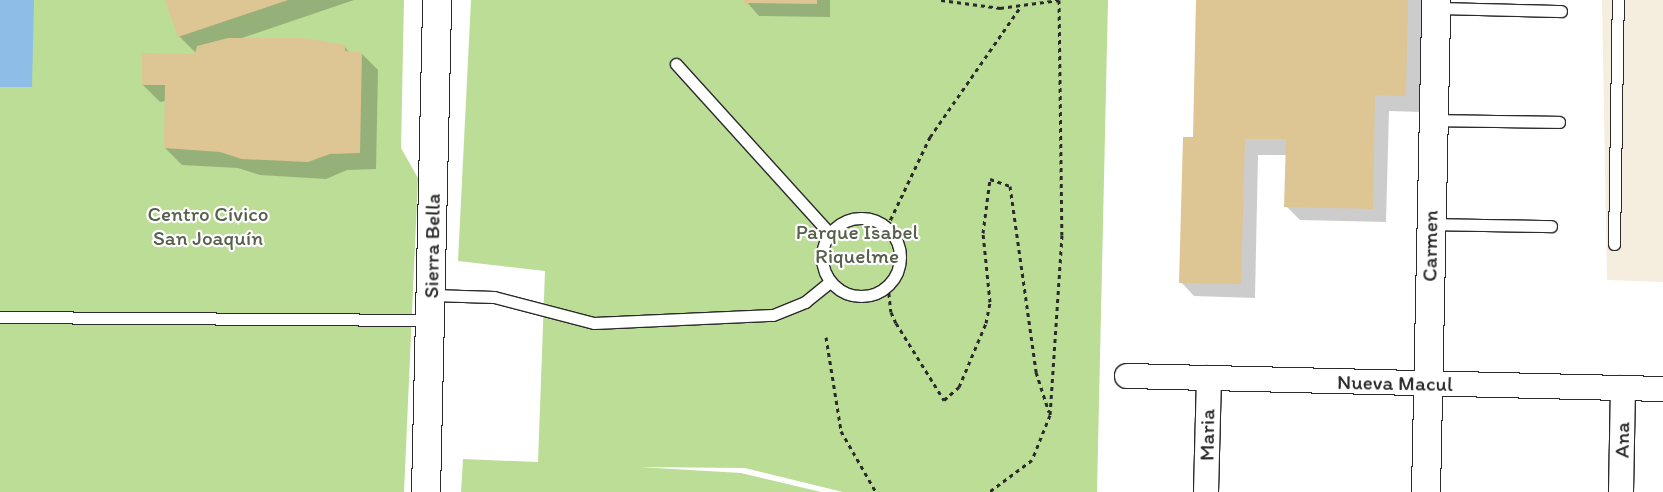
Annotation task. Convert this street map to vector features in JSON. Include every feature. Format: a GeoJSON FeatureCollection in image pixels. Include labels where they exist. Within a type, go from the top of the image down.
{"type":"FeatureCollection","features":[{"type":"Feature","properties":{"kind":"street","name":"Sierra Bella"},"geometry":{"type":"LineString","coordinates":[[426,492],[437,0]]}},
{"type":"Feature","properties":{"kind":"street","name":"Carmen"},"geometry":{"type":"LineString","coordinates":[[1426,492],[1435,4]]}},
{"type":"Feature","properties":{"kind":"street","name":"Nueva Macul"},"geometry":{"type":"LineString","coordinates":[[1127,376],[1663,389]]}},
{"type":"Feature","properties":{"kind":"street","name":"Maria"},"geometry":{"type":"LineString","coordinates":[[1206,492],[1209,378]]}},
{"type":"Feature","properties":{"kind":"street","name":"Ana"},"geometry":{"type":"LineString","coordinates":[[1621,492],[1623,388]]}},
{"type":"Feature","properties":{"kind":"lane"},"geometry":{"type":"LineString","coordinates":[[1614,244],[1618,0]]}},
{"type":"Feature","properties":{"kind":"lane"},"geometry":{"type":"LineString","coordinates":[[1435,4],[1561,11]]}},
{"type":"Feature","properties":{"kind":"lane"},"geometry":{"type":"LineString","coordinates":[[676,64],[829,233]]}},
{"type":"Feature","properties":{"kind":"lane"},"geometry":{"type":"LineString","coordinates":[[1433,120],[1559,122]]}},
{"type":"Feature","properties":{"kind":"lane"},"geometry":{"type":"LineString","coordinates":[[850,219],[876,220],[887,227],[900,250],[900,262],[888,285],[874,294],[858,296],[843,292],[830,282],[821,258],[829,233],[850,219]]}},
{"type":"Feature","properties":{"kind":"lane"},"geometry":{"type":"LineString","coordinates":[[1431,224],[1551,226]]}},
{"type":"Feature","properties":{"kind":"lane"},"geometry":{"type":"LineString","coordinates":[[0,316],[431,307],[494,297],[594,323],[772,315],[805,302],[830,282]]}},
{"type":"Feature","properties":{"kind":"path"},"geometry":{"type":"LineString","coordinates":[[941,0],[1000,8],[1060,0],[1062,235],[1050,415],[1032,460],[989,492]]}},
{"type":"Feature","properties":{"kind":"path"},"geometry":{"type":"LineString","coordinates":[[887,227],[930,138],[1022,6]]}},
{"type":"Feature","properties":{"kind":"path"},"geometry":{"type":"LineString","coordinates":[[888,285],[890,312],[944,400],[959,387],[986,323],[990,302],[983,233],[990,179],[1010,186],[1036,372],[1050,415]]}},
{"type":"Feature","properties":{"kind":"path"},"geometry":{"type":"LineString","coordinates":[[826,337],[841,431],[876,492]]}},
{"type":"Feature","properties":{"kind":"shaded area"},"geometry":{"type":"Polygon","coordinates":[[[1602,0],[1663,0],[1663,282],[1607,280],[1602,0]]]}},
{"type":"Feature","properties":{"kind":"green space","name":"Centro Cívico San Joaquín"},"geometry":{"type":"Polygon","coordinates":[[[0,0],[404,0],[401,148],[418,178],[404,492],[0,492],[0,0]]]}},
{"type":"Feature","properties":{"kind":"green space","name":"Parque Isabel Riquelme"},"geometry":{"type":"Polygon","coordinates":[[[471,0],[1108,0],[1097,492],[843,492],[745,468],[639,467],[741,473],[821,492],[461,492],[463,459],[538,462],[545,271],[458,261],[471,0]]]}},
{"type":"Feature","properties":{"kind":"water"},"geometry":{"type":"Polygon","coordinates":[[[0,0],[34,0],[32,87],[0,87],[0,0]]]}},
{"type":"Feature","properties":{"kind":"building"},"geometry":{"type":"Polygon","coordinates":[[[165,0],[288,0],[178,37],[165,0]]]}},
{"type":"Feature","properties":{"kind":"building"},"geometry":{"type":"Polygon","coordinates":[[[744,0],[817,0],[817,4],[744,3],[744,0]]]}},
{"type":"Feature","properties":{"kind":"building"},"geometry":{"type":"Polygon","coordinates":[[[1196,0],[1408,0],[1406,96],[1375,95],[1373,209],[1284,207],[1286,139],[1245,139],[1241,284],[1179,283],[1183,137],[1193,137],[1196,0]]]}},
{"type":"Feature","properties":{"kind":"building"},"geometry":{"type":"Polygon","coordinates":[[[228,38],[305,38],[345,45],[345,51],[362,52],[360,153],[330,154],[308,162],[242,159],[220,152],[164,148],[165,85],[142,85],[142,53],[195,54],[197,46],[228,38]]]}}]}
